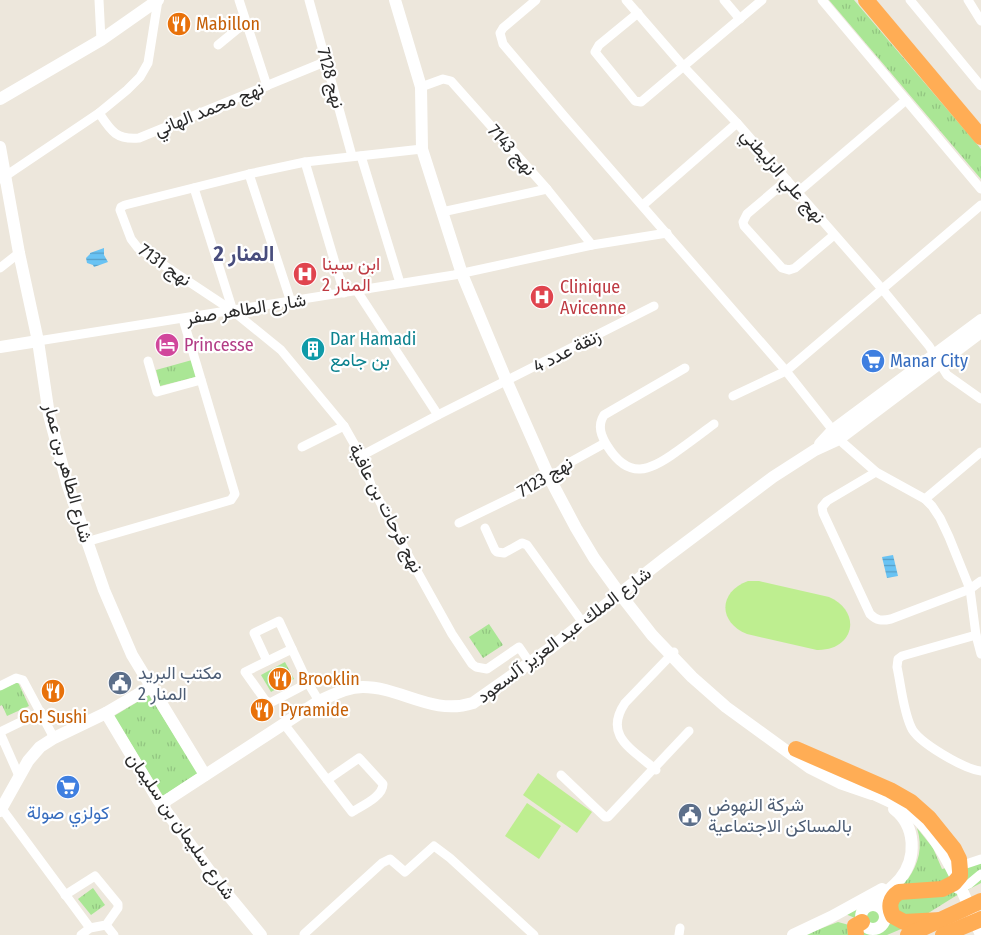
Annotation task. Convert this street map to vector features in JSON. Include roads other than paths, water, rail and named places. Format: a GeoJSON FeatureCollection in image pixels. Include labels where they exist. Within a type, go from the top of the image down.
{"type":"FeatureCollection","features":[{"type":"Feature","properties":{"kind":"highway"},"geometry":{"type":"LineString","coordinates":[[866,0],[981,137]]}},
{"type":"Feature","properties":{"kind":"highway"},"geometry":{"type":"LineString","coordinates":[[879,0],[981,121]]}},
{"type":"Feature","properties":{"kind":"highway"},"geometry":{"type":"LineString","coordinates":[[796,749],[890,790],[911,802],[929,818],[954,849],[960,863],[960,876],[951,886],[942,889],[899,892],[869,917]]}},
{"type":"Feature","properties":{"kind":"highway"},"geometry":{"type":"LineString","coordinates":[[869,917],[894,916],[904,922],[942,928],[981,901]]}},
{"type":"Feature","properties":{"kind":"highway"},"geometry":{"type":"LineString","coordinates":[[908,935],[981,919]]}},
{"type":"Feature","properties":{"kind":"street"},"geometry":{"type":"LineString","coordinates":[[99,0],[101,40]]}},
{"type":"Feature","properties":{"kind":"street"},"geometry":{"type":"LineString","coordinates":[[0,99],[101,40],[158,0]]}},
{"type":"Feature","properties":{"kind":"street"},"geometry":{"type":"LineString","coordinates":[[3,178],[99,113],[140,77],[148,63],[158,0]]}},
{"type":"Feature","properties":{"kind":"street"},"geometry":{"type":"LineString","coordinates":[[239,0],[267,86]]}},
{"type":"Feature","properties":{"kind":"street","name":"نهج 7128"},"geometry":{"type":"LineString","coordinates":[[309,0],[326,61],[400,283]]}},
{"type":"Feature","properties":{"kind":"street"},"geometry":{"type":"LineString","coordinates":[[394,0],[421,87],[422,149],[462,274],[550,479],[576,528],[620,594],[642,621],[726,707],[810,768],[893,808],[904,819],[910,830],[912,848],[906,870],[869,917],[847,920],[834,915]]}},
{"type":"Feature","properties":{"kind":"street"},"geometry":{"type":"LineString","coordinates":[[536,0],[503,28],[500,33],[503,44],[786,371],[850,450],[876,472],[925,499],[940,518],[970,589],[976,635],[980,649]]}},
{"type":"Feature","properties":{"kind":"street","name":"نهج علي الزليطني"},"geometry":{"type":"LineString","coordinates":[[626,0],[883,290],[947,375],[981,399]]}},
{"type":"Feature","properties":{"kind":"street"},"geometry":{"type":"LineString","coordinates":[[724,0],[740,19]]}},
{"type":"Feature","properties":{"kind":"street"},"geometry":{"type":"LineString","coordinates":[[638,13],[599,45],[595,52],[635,101],[638,102],[644,101],[762,0]]}},
{"type":"Feature","properties":{"kind":"street"},"geometry":{"type":"LineString","coordinates":[[822,0],[981,189]]}},
{"type":"Feature","properties":{"kind":"street"},"geometry":{"type":"LineString","coordinates":[[910,0],[981,86]]}},
{"type":"Feature","properties":{"kind":"street"},"geometry":{"type":"LineString","coordinates":[[968,0],[981,21]]}},
{"type":"Feature","properties":{"kind":"street"},"geometry":{"type":"LineString","coordinates":[[218,45],[246,22]]}},
{"type":"Feature","properties":{"kind":"street","name":"نهج محمد الهاني"},"geometry":{"type":"LineString","coordinates":[[99,113],[108,127],[118,135],[127,139],[139,138],[326,61]]}},
{"type":"Feature","properties":{"kind":"street","name":"نهج 7143"},"geometry":{"type":"LineString","coordinates":[[421,87],[443,79],[451,81],[547,189],[592,245]]}},
{"type":"Feature","properties":{"kind":"street"},"geometry":{"type":"LineString","coordinates":[[798,192],[906,100]]}},
{"type":"Feature","properties":{"kind":"street"},"geometry":{"type":"LineString","coordinates":[[643,205],[737,123]]}},
{"type":"Feature","properties":{"kind":"street","name":"شارع الطاهر بن عمار"},"geometry":{"type":"LineString","coordinates":[[0,147],[3,178],[38,341],[50,415],[66,483],[117,623],[132,655],[205,775]]}},
{"type":"Feature","properties":{"kind":"street"},"geometry":{"type":"LineString","coordinates":[[233,311],[194,188],[305,162],[422,149]]}},
{"type":"Feature","properties":{"kind":"street"},"geometry":{"type":"LineString","coordinates":[[305,162],[344,293]]}},
{"type":"Feature","properties":{"kind":"street"},"geometry":{"type":"LineString","coordinates":[[249,174],[292,302]]}},
{"type":"Feature","properties":{"kind":"street"},"geometry":{"type":"LineString","coordinates":[[787,180],[747,214],[743,222],[744,226],[782,268],[789,270],[795,268],[834,235]]}},
{"type":"Feature","properties":{"kind":"street","name":"نهج 7131"},"geometry":{"type":"LineString","coordinates":[[194,188],[126,205],[122,207],[121,213],[131,239],[138,248],[233,311]]}},
{"type":"Feature","properties":{"kind":"street"},"geometry":{"type":"LineString","coordinates":[[442,212],[547,189]]}},
{"type":"Feature","properties":{"kind":"street"},"geometry":{"type":"LineString","coordinates":[[733,396],[786,371],[981,205]]}},
{"type":"Feature","properties":{"kind":"street","name":"شارع الطاهر صفر"},"geometry":{"type":"LineString","coordinates":[[0,347],[462,274],[592,245],[667,233]]}},
{"type":"Feature","properties":{"kind":"street"},"geometry":{"type":"LineString","coordinates":[[0,268],[19,253]]}},
{"type":"Feature","properties":{"kind":"street"},"geometry":{"type":"LineString","coordinates":[[357,291],[438,415]]}},
{"type":"Feature","properties":{"kind":"street","name":"زنقة عدد 4"},"geometry":{"type":"LineString","coordinates":[[362,456],[438,415],[507,382],[654,306]]}},
{"type":"Feature","properties":{"kind":"street","name":"نهج فرحات بن عافية"},"geometry":{"type":"LineString","coordinates":[[233,311],[281,350],[344,426],[362,456],[376,496],[469,660],[476,667],[487,669],[519,648],[530,663]]}},
{"type":"Feature","properties":{"kind":"street"},"geometry":{"type":"LineString","coordinates":[[86,542],[234,498],[235,494],[183,319]]}},
{"type":"Feature","properties":{"kind":"street"},"geometry":{"type":"LineString","coordinates":[[937,360],[981,320]]}},
{"type":"Feature","properties":{"kind":"street"},"geometry":{"type":"LineString","coordinates":[[937,360],[981,332]]}},
{"type":"Feature","properties":{"kind":"street","name":"شارع الملك عبد العزيز آلسعود"},"geometry":{"type":"LineString","coordinates":[[161,804],[319,701],[348,689],[363,687],[378,689],[427,703],[458,707],[479,700],[583,623],[773,477],[815,450],[937,360]]}},
{"type":"Feature","properties":{"kind":"street"},"geometry":{"type":"LineString","coordinates":[[148,361],[157,392],[201,380]]}},
{"type":"Feature","properties":{"kind":"street"},"geometry":{"type":"LineString","coordinates":[[685,368],[604,415],[599,429],[605,443],[612,454],[629,467],[635,469],[649,468],[665,460],[714,424]]}},
{"type":"Feature","properties":{"kind":"street"},"geometry":{"type":"LineString","coordinates":[[302,447],[344,426]]}},
{"type":"Feature","properties":{"kind":"street","name":"نهج 7123"},"geometry":{"type":"LineString","coordinates":[[458,523],[550,479],[567,464],[605,443]]}},
{"type":"Feature","properties":{"kind":"street"},"geometry":{"type":"LineString","coordinates":[[925,499],[981,452]]}},
{"type":"Feature","properties":{"kind":"street"},"geometry":{"type":"LineString","coordinates":[[876,472],[827,501],[822,507],[823,513],[870,614],[876,620],[891,620],[970,589],[981,581]]}},
{"type":"Feature","properties":{"kind":"street"},"geometry":{"type":"LineString","coordinates":[[485,528],[494,550],[498,552],[504,553],[522,543],[527,545],[583,623]]}},
{"type":"Feature","properties":{"kind":"street"},"geometry":{"type":"LineString","coordinates":[[267,661],[254,633],[279,621],[308,683],[319,701]]}},
{"type":"Feature","properties":{"kind":"street"},"geometry":{"type":"LineString","coordinates":[[976,635],[902,656],[898,659],[897,666],[912,729],[922,740],[960,764],[974,770],[981,770]]}},
{"type":"Feature","properties":{"kind":"street"},"geometry":{"type":"LineString","coordinates":[[292,649],[245,672],[268,702],[273,702],[308,683]]}},
{"type":"Feature","properties":{"kind":"street"},"geometry":{"type":"LineString","coordinates":[[672,653],[753,720],[836,774],[872,794],[901,807],[919,821],[936,840],[964,894],[981,935]]}},
{"type":"Feature","properties":{"kind":"street"},"geometry":{"type":"LineString","coordinates":[[654,769],[622,740],[617,731],[617,720],[625,703],[672,653]]}},
{"type":"Feature","properties":{"kind":"street"},"geometry":{"type":"LineString","coordinates":[[0,686],[16,678],[23,680],[54,738]]}},
{"type":"Feature","properties":{"kind":"street"},"geometry":{"type":"LineString","coordinates":[[90,928],[1,810],[28,761],[40,747],[54,738],[106,713],[152,686]]}},
{"type":"Feature","properties":{"kind":"street"},"geometry":{"type":"LineString","coordinates":[[19,776],[0,732],[41,712]]}},
{"type":"Feature","properties":{"kind":"street","name":"شارع سليمان بن سليمان"},"geometry":{"type":"LineString","coordinates":[[106,713],[161,804],[219,884],[261,935]]}},
{"type":"Feature","properties":{"kind":"street"},"geometry":{"type":"LineString","coordinates":[[284,724],[327,780],[352,812],[380,793],[383,787],[383,784],[358,758],[327,780]]}},
{"type":"Feature","properties":{"kind":"street"},"geometry":{"type":"LineString","coordinates":[[561,775],[608,818],[689,731]]}},
{"type":"Feature","properties":{"kind":"street"},"geometry":{"type":"LineString","coordinates":[[840,783],[872,794]]}},
{"type":"Feature","properties":{"kind":"street"},"geometry":{"type":"LineString","coordinates":[[304,934],[382,863],[390,860],[405,872],[435,846],[534,935]]}},
{"type":"Feature","properties":{"kind":"street"},"geometry":{"type":"LineString","coordinates":[[960,863],[966,864],[981,860]]}},
{"type":"Feature","properties":{"kind":"street"},"geometry":{"type":"LineString","coordinates":[[942,889],[962,888],[981,874]]}},
{"type":"Feature","properties":{"kind":"street"},"geometry":{"type":"LineString","coordinates":[[65,895],[93,876],[98,878],[119,906],[106,924],[90,928],[81,935]]}},
{"type":"Feature","properties":{"kind":"street"},"geometry":{"type":"LineString","coordinates":[[793,935],[899,880]]}},
{"type":"Feature","properties":{"kind":"street"},"geometry":{"type":"LineString","coordinates":[[834,915],[869,917]]}},
{"type":"Feature","properties":{"kind":"street"},"geometry":{"type":"LineString","coordinates":[[106,924],[114,935]]}},
{"type":"Feature","properties":{"kind":"water"},"geometry":{"type":"Polygon","coordinates":[[[104,248],[104,255],[108,262],[94,267],[87,263],[86,258],[90,253],[104,248]]]}},
{"type":"Feature","properties":{"kind":"water"},"geometry":{"type":"Polygon","coordinates":[[[893,555],[898,576],[887,578],[882,557],[893,555]]]}},
{"type":"Feature","properties":{"kind":"place","name":"Mabillon"},"geometry":{"type":"Point","coordinates":[179,24]}},
{"type":"Feature","properties":{"kind":"place","name":"ابن سينا المنار 2"},"geometry":{"type":"Point","coordinates":[305,274]}},
{"type":"Feature","properties":{"kind":"place","name":"Clinique Avicenne"},"geometry":{"type":"Point","coordinates":[542,297]}},
{"type":"Feature","properties":{"kind":"place","name":"Princesse"},"geometry":{"type":"Point","coordinates":[167,345]}},
{"type":"Feature","properties":{"kind":"place","name":"Dar Hamadi بن جامع"},"geometry":{"type":"Point","coordinates":[313,349]}},
{"type":"Feature","properties":{"kind":"place","name":"Manar City"},"geometry":{"type":"Point","coordinates":[873,361]}},
{"type":"Feature","properties":{"kind":"place","name":"Brooklin"},"geometry":{"type":"Point","coordinates":[280,679]}},
{"type":"Feature","properties":{"kind":"place","name":"مكتب البريد المنار 2"},"geometry":{"type":"Point","coordinates":[120,683]}},
{"type":"Feature","properties":{"kind":"place","name":"Go! Sushi"},"geometry":{"type":"Point","coordinates":[53,691]}},
{"type":"Feature","properties":{"kind":"place","name":"Pyramide"},"geometry":{"type":"Point","coordinates":[262,710]}},
{"type":"Feature","properties":{"kind":"place","name":"كولزي صولة"},"geometry":{"type":"Point","coordinates":[68,787]}},
{"type":"Feature","properties":{"kind":"place","name":"شركة النهوض بالمساكن الاجتماعية"},"geometry":{"type":"Point","coordinates":[690,815]}},
{"type":"Feature","properties":{"kind":"district","name":"المنار 2"},"geometry":{"type":"Point","coordinates":[244,253]}}]}
